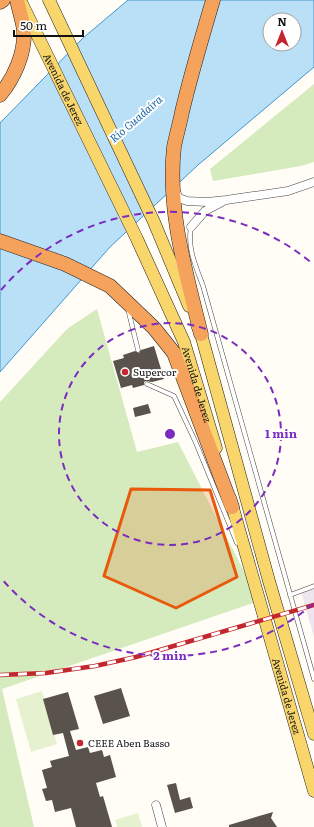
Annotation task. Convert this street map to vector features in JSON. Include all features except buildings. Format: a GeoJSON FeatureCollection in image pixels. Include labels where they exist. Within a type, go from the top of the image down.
{"type":"FeatureCollection","features":[{"type":"Feature","properties":{"kind":"highway"},"geometry":{"type":"LineString","coordinates":[[0,95],[17,68],[22,52],[24,32],[17,0]]}},
{"type":"Feature","properties":{"kind":"highway"},"geometry":{"type":"LineString","coordinates":[[201,334],[181,249],[175,211],[173,188],[174,147],[189,82],[213,0]]}},
{"type":"Feature","properties":{"kind":"highway"},"geometry":{"type":"LineString","coordinates":[[0,241],[65,264],[110,286],[154,328],[174,352],[232,507]]}},
{"type":"Feature","properties":{"kind":"main road","name":"Avenida de Jerez"},"geometry":{"type":"LineString","coordinates":[[20,0],[137,239],[184,342],[209,423],[314,791]]}},
{"type":"Feature","properties":{"kind":"main road","name":"Avenida de Jerez"},"geometry":{"type":"LineString","coordinates":[[49,0],[154,222],[201,334],[269,581],[314,734]]}},
{"type":"Feature","properties":{"kind":"street"},"geometry":{"type":"LineString","coordinates":[[173,188],[179,198],[186,201],[207,202],[288,191],[314,182]]}},
{"type":"Feature","properties":{"kind":"street"},"geometry":{"type":"LineString","coordinates":[[191,227],[205,211],[226,200]]}},
{"type":"Feature","properties":{"kind":"street"},"geometry":{"type":"LineString","coordinates":[[156,805],[162,827]]}},
{"type":"Feature","properties":{"kind":"lane"},"geometry":{"type":"LineString","coordinates":[[175,211],[182,231]]}},
{"type":"Feature","properties":{"kind":"lane"},"geometry":{"type":"LineString","coordinates":[[190,248],[189,236],[191,227]]}},
{"type":"Feature","properties":{"kind":"lane"},"geometry":{"type":"LineString","coordinates":[[185,238],[203,286],[314,679]]}},
{"type":"Feature","properties":{"kind":"lane"},"geometry":{"type":"LineString","coordinates":[[126,301],[138,350]]}},
{"type":"Feature","properties":{"kind":"lane"},"geometry":{"type":"LineString","coordinates":[[147,384],[174,396],[196,443],[254,585]]}},
{"type":"Feature","properties":{"kind":"lane"},"geometry":{"type":"LineString","coordinates":[[290,595],[314,586]]}},
{"type":"Feature","properties":{"kind":"highlighted area"},"geometry":{"type":"Polygon","coordinates":[[[131,489],[210,490],[237,577],[176,608],[104,576],[131,489]]]}},
{"type":"Feature","properties":{"kind":"shaded area"},"geometry":{"type":"Polygon","coordinates":[[[314,584],[314,637],[300,589],[314,584]]]}},
{"type":"Feature","properties":{"kind":"green space"},"geometry":{"type":"Polygon","coordinates":[[[314,84],[314,162],[301,166],[213,181],[210,169],[314,84]]]}},
{"type":"Feature","properties":{"kind":"green space"},"geometry":{"type":"Polygon","coordinates":[[[97,309],[137,452],[178,442],[259,601],[2,689],[34,827],[0,827],[0,402],[67,329],[97,309]]]}},
{"type":"Feature","properties":{"kind":"green space"},"geometry":{"type":"Polygon","coordinates":[[[42,691],[57,744],[31,752],[16,699],[42,691]]]}},
{"type":"Feature","properties":{"kind":"green space"},"geometry":{"type":"Polygon","coordinates":[[[138,813],[142,827],[117,827],[115,820],[138,813]]]}},
{"type":"Feature","properties":{"kind":"water","name":"Río Guadaíra"},"geometry":{"type":"Polygon","coordinates":[[[128,0],[314,0],[314,67],[198,165],[110,247],[0,372],[0,123],[83,38],[128,0]]]}},
{"type":"Feature","properties":{"kind":"railway"},"geometry":{"type":"LineString","coordinates":[[0,675],[46,673],[95,666],[136,657],[314,605]]}},
{"type":"Feature","properties":{"kind":"place","name":"Supercor"},"geometry":{"type":"Point","coordinates":[125,372]}},
{"type":"Feature","properties":{"kind":"place","name":"CEEE Aben Basso"},"geometry":{"type":"Point","coordinates":[80,743]}}]}
